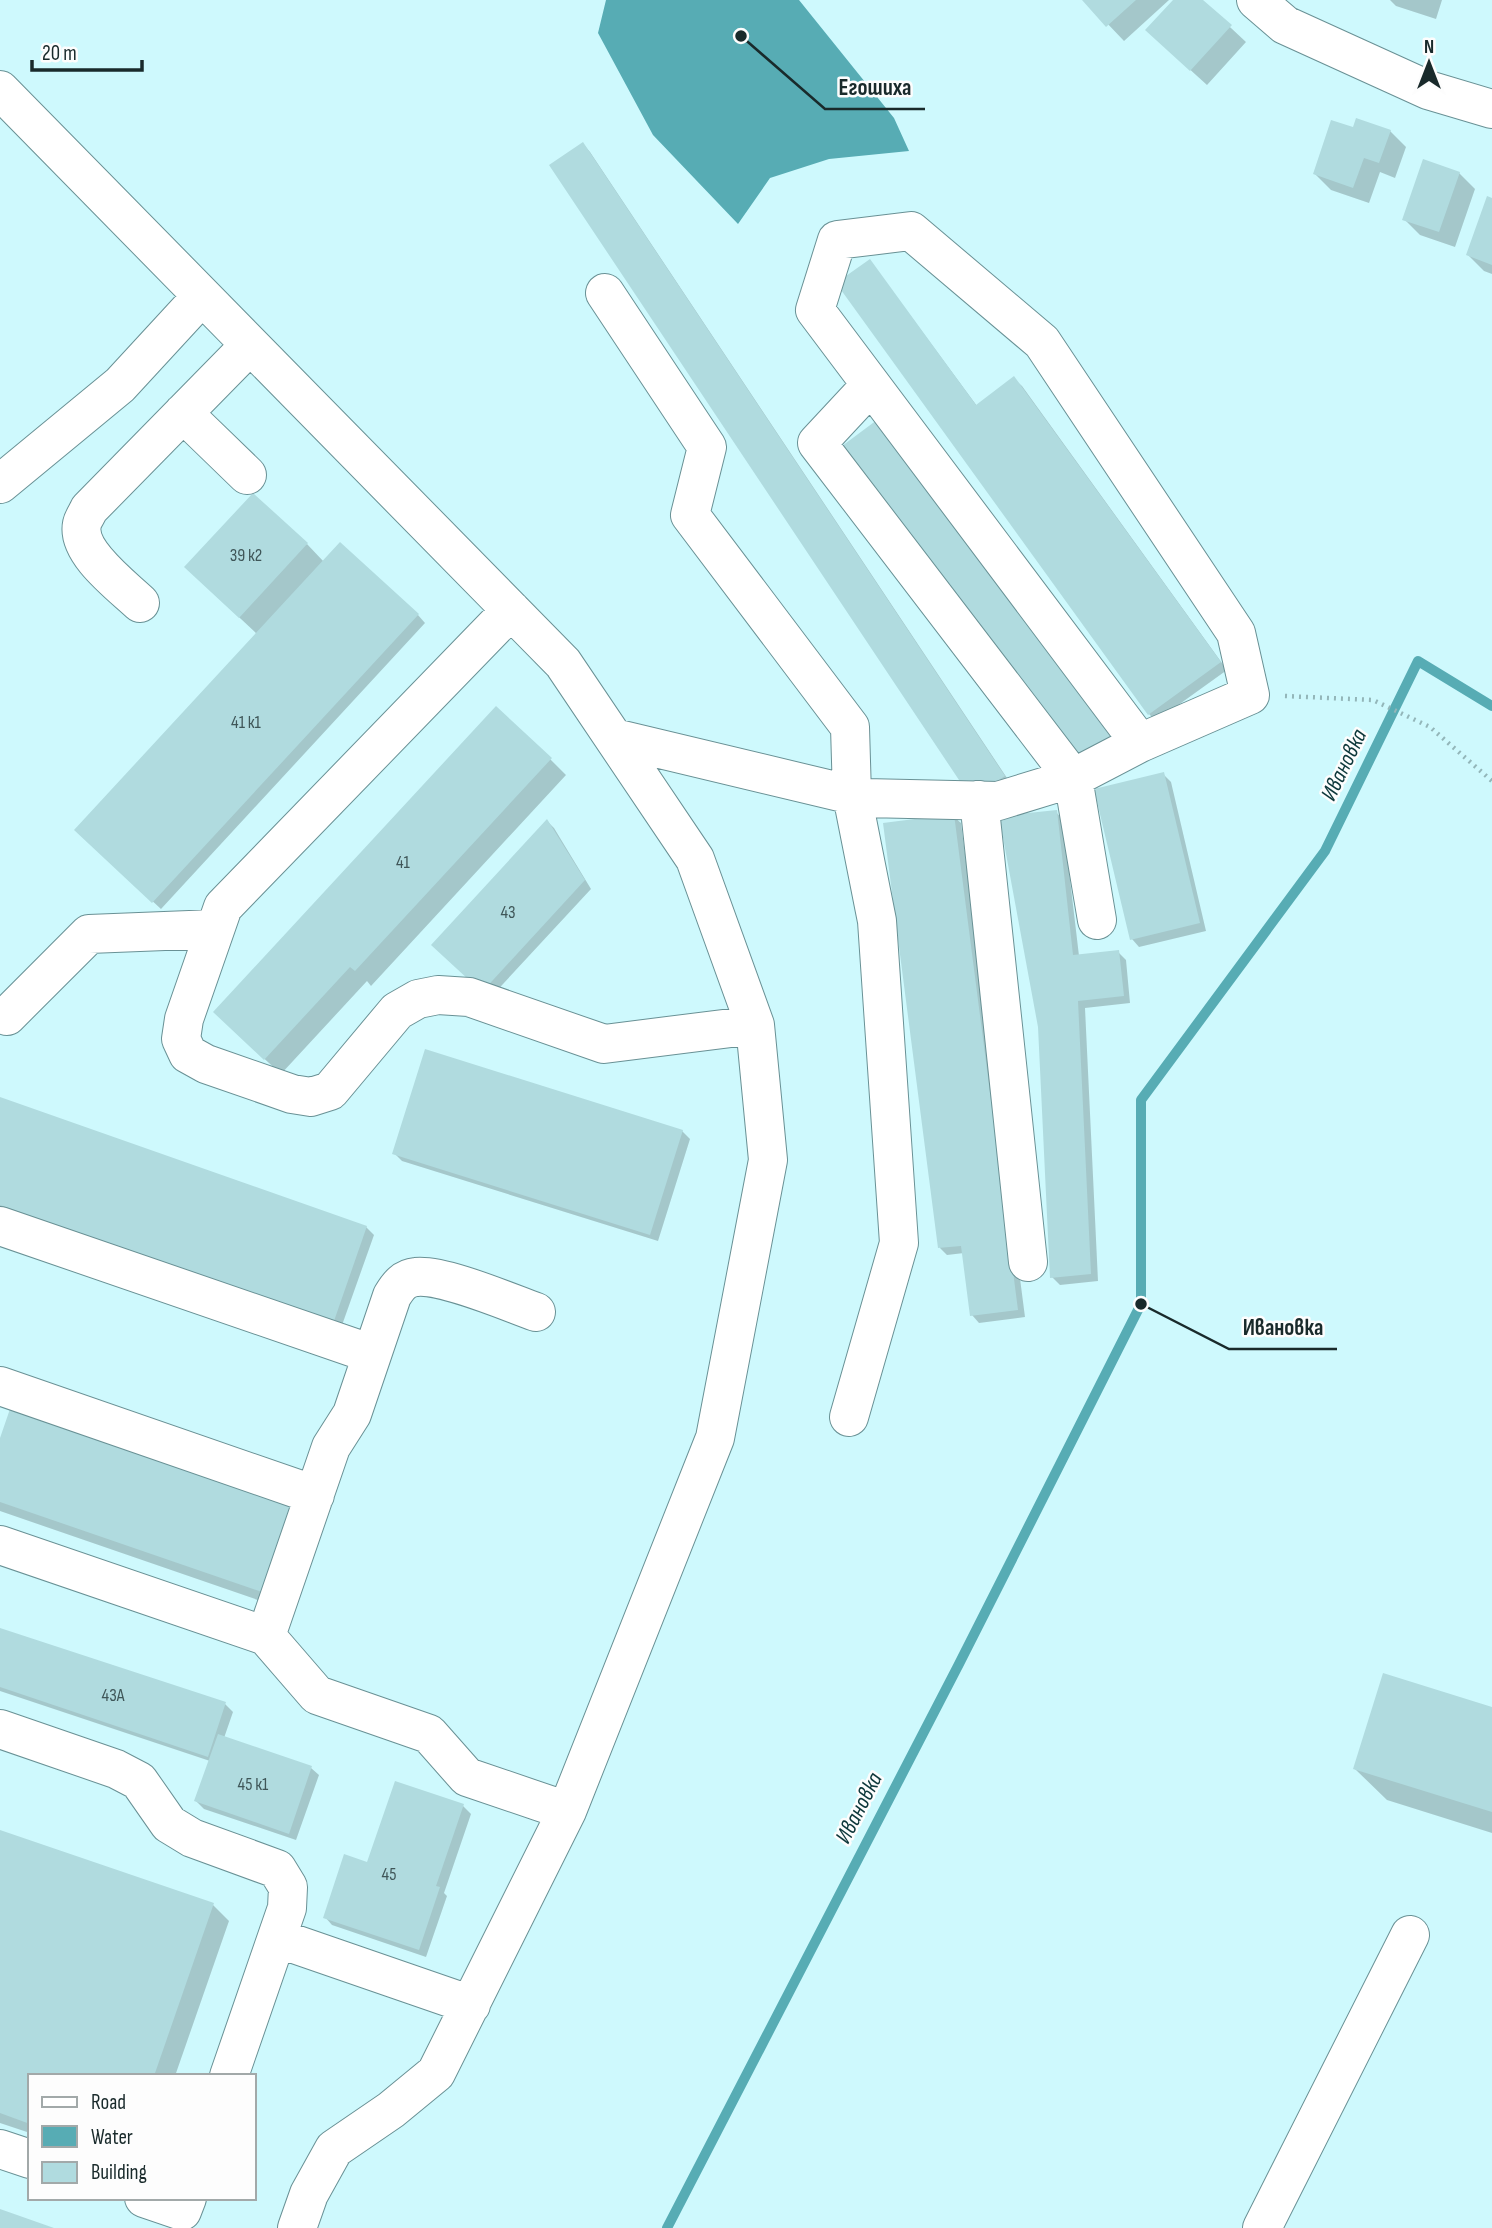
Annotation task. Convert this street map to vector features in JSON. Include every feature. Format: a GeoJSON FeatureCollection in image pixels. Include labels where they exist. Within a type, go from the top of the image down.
{"type":"FeatureCollection","features":[{"type":"Feature","properties":{"kind":"street"},"geometry":{"type":"LineString","coordinates":[[1256,0],[1285,25],[1428,90],[1492,109]]}},
{"type":"Feature","properties":{"kind":"street"},"geometry":{"type":"LineString","coordinates":[[0,90],[564,663],[695,859],[755,1025],[768,1160],[715,1438],[567,1811],[436,2073],[391,2110],[334,2149],[309,2193],[297,2228]]}},
{"type":"Feature","properties":{"kind":"street"},"geometry":{"type":"LineString","coordinates":[[614,738],[864,798],[998,801],[1073,778],[1140,743],[1250,695],[1236,633],[1042,342],[911,231],[837,240],[815,310],[1140,743]]}},
{"type":"Feature","properties":{"kind":"street"},"geometry":{"type":"LineString","coordinates":[[605,293],[707,447],[690,515],[850,727],[852,795],[877,921],[899,1243],[849,1417]]}},
{"type":"Feature","properties":{"kind":"street"},"geometry":{"type":"LineString","coordinates":[[0,484],[120,386],[202,296]]}},
{"type":"Feature","properties":{"kind":"street"},"geometry":{"type":"LineString","coordinates":[[140,603],[91,556],[82,540],[82,524],[89,509],[250,345]]}},
{"type":"Feature","properties":{"kind":"street"},"geometry":{"type":"LineString","coordinates":[[871,385],[817,443],[1073,778],[1097,920]]}},
{"type":"Feature","properties":{"kind":"street"},"geometry":{"type":"LineString","coordinates":[[183,412],[247,475]]}},
{"type":"Feature","properties":{"kind":"street"},"geometry":{"type":"LineString","coordinates":[[511,610],[223,907],[184,1019],[181,1039],[188,1054],[206,1064],[292,1094],[311,1097],[330,1091],[397,1011],[418,999],[438,995],[469,997],[604,1044],[755,1025]]}},
{"type":"Feature","properties":{"kind":"street"},"geometry":{"type":"LineString","coordinates":[[979,800],[1028,1262]]}},
{"type":"Feature","properties":{"kind":"street"},"geometry":{"type":"LineString","coordinates":[[7,1016],[89,934],[215,929]]}},
{"type":"Feature","properties":{"kind":"street"},"geometry":{"type":"LineString","coordinates":[[3,1236],[372,1354]]}},
{"type":"Feature","properties":{"kind":"street"},"geometry":{"type":"LineString","coordinates":[[266,1636],[331,1447],[352,1414],[392,1296],[399,1284],[414,1277],[436,1278],[536,1312]]}},
{"type":"Feature","properties":{"kind":"street"},"geometry":{"type":"LineString","coordinates":[[0,1386],[315,1495]]}},
{"type":"Feature","properties":{"kind":"street"},"geometry":{"type":"LineString","coordinates":[[0,1545],[266,1636],[317,1695],[429,1734],[467,1777],[567,1811]]}},
{"type":"Feature","properties":{"kind":"street"},"geometry":{"type":"LineString","coordinates":[[0,1729],[117,1769],[139,1781],[169,1824],[192,1838],[277,1869],[288,1887],[287,1908],[230,2074]]}},
{"type":"Feature","properties":{"kind":"street"},"geometry":{"type":"LineString","coordinates":[[1262,2228],[1410,1935]]}},
{"type":"Feature","properties":{"kind":"street"},"geometry":{"type":"LineString","coordinates":[[277,1938],[471,2005]]}},
{"type":"Feature","properties":{"kind":"street"},"geometry":{"type":"LineString","coordinates":[[0,2149],[28,2158]]}},
{"type":"Feature","properties":{"kind":"street"},"geometry":{"type":"LineString","coordinates":[[150,2200],[185,2212]]}},
{"type":"Feature","properties":{"kind":"path"},"geometry":{"type":"LineString","coordinates":[[1250,695],[1373,699],[1430,727],[1492,781]]}},
{"type":"Feature","properties":{"kind":"water"},"geometry":{"type":"Polygon","coordinates":[[[606,0],[799,0],[894,118],[909,151],[829,159],[770,178],[738,224],[653,135],[598,33],[606,0]]]}},
{"type":"Feature","properties":{"kind":"building"},"geometry":{"type":"Polygon","coordinates":[[[1082,0],[1136,0],[1106,27],[1082,0]]]}},
{"type":"Feature","properties":{"kind":"building"},"geometry":{"type":"Polygon","coordinates":[[[1173,0],[1203,0],[1232,25],[1190,71],[1145,30],[1173,0]]]}},
{"type":"Feature","properties":{"kind":"building"},"geometry":{"type":"Polygon","coordinates":[[[1356,118],[1391,130],[1379,163],[1364,158],[1353,188],[1313,174],[1331,120],[1353,127],[1356,118]]]}},
{"type":"Feature","properties":{"kind":"building"},"geometry":{"type":"Polygon","coordinates":[[[583,142],[1005,776],[971,798],[549,165],[583,142]]]}},
{"type":"Feature","properties":{"kind":"building"},"geometry":{"type":"Polygon","coordinates":[[[1423,159],[1460,172],[1439,232],[1402,220],[1423,159]]]}},
{"type":"Feature","properties":{"kind":"building"},"geometry":{"type":"Polygon","coordinates":[[[1487,196],[1492,198],[1492,265],[1466,255],[1487,196]]]}},
{"type":"Feature","properties":{"kind":"building"},"geometry":{"type":"Polygon","coordinates":[[[870,259],[976,405],[1014,376],[1221,662],[1148,715],[836,283],[870,259]]]}},
{"type":"Feature","properties":{"kind":"building"},"geometry":{"type":"Polygon","coordinates":[[[881,417],[1114,735],[1075,763],[842,446],[881,417]]]}},
{"type":"Feature","properties":{"kind":"building"},"geometry":{"type":"Polygon","coordinates":[[[253,493],[308,543],[239,618],[184,567],[253,493]]]}},
{"type":"Feature","properties":{"kind":"building"},"geometry":{"type":"Polygon","coordinates":[[[340,542],[419,614],[152,903],[74,830],[340,542]]]}},
{"type":"Feature","properties":{"kind":"building"},"geometry":{"type":"Polygon","coordinates":[[[496,706],[552,758],[355,971],[350,967],[264,1060],[213,1012],[496,706]]]}},
{"type":"Feature","properties":{"kind":"building"},"geometry":{"type":"Polygon","coordinates":[[[1164,772],[1200,923],[1130,940],[1094,789],[1164,772]]]}},
{"type":"Feature","properties":{"kind":"building"},"geometry":{"type":"Polygon","coordinates":[[[1057,810],[1073,955],[1119,950],[1124,996],[1078,1001],[1091,1274],[1050,1278],[1038,1027],[999,816],[1057,810]]]}},
{"type":"Feature","properties":{"kind":"building"},"geometry":{"type":"Polygon","coordinates":[[[954,814],[1018,1310],[970,1316],[961,1246],[938,1248],[883,823],[954,814]]]}},
{"type":"Feature","properties":{"kind":"building"},"geometry":{"type":"Polygon","coordinates":[[[547,819],[585,880],[482,992],[431,945],[547,819]]]}},
{"type":"Feature","properties":{"kind":"building"},"geometry":{"type":"Polygon","coordinates":[[[425,1049],[683,1130],[650,1235],[392,1154],[425,1049]]]}},
{"type":"Feature","properties":{"kind":"building"},"geometry":{"type":"Polygon","coordinates":[[[0,1097],[367,1226],[334,1321],[0,1205],[0,1097]]]}},
{"type":"Feature","properties":{"kind":"building"},"geometry":{"type":"Polygon","coordinates":[[[10,1409],[294,1506],[265,1593],[0,1502],[0,1438],[10,1409]]]}},
{"type":"Feature","properties":{"kind":"building"},"geometry":{"type":"Polygon","coordinates":[[[0,1628],[226,1702],[208,1757],[0,1687],[0,1628]]]}},
{"type":"Feature","properties":{"kind":"building"},"geometry":{"type":"Polygon","coordinates":[[[1383,1673],[1492,1707],[1492,1812],[1353,1769],[1383,1673]]]}},
{"type":"Feature","properties":{"kind":"building"},"geometry":{"type":"Polygon","coordinates":[[[218,1734],[312,1766],[289,1834],[194,1801],[218,1734]]]}},
{"type":"Feature","properties":{"kind":"building"},"geometry":{"type":"Polygon","coordinates":[[[395,1781],[464,1804],[436,1886],[440,1887],[419,1950],[323,1918],[344,1854],[367,1862],[395,1781]]]}},
{"type":"Feature","properties":{"kind":"building"},"geometry":{"type":"Polygon","coordinates":[[[0,1830],[214,1903],[155,2074],[28,2074],[28,2123],[0,2113],[0,1830]]]}},
{"type":"Feature","properties":{"kind":"building"},"geometry":{"type":"Polygon","coordinates":[[[0,2209],[54,2228],[0,2228],[0,2209]]]}},
{"type":"Feature","properties":{"kind":"waterway","name":"Ивановка"},"geometry":{"type":"LineString","coordinates":[[667,2228],[959,1664],[1141,1304],[1141,1100],[1325,851],[1418,661],[1492,706]]}},
{"type":"Feature","properties":{"kind":"place","name":"Егошиха"},"geometry":{"type":"Point","coordinates":[741,36]}},
{"type":"Feature","properties":{"kind":"place","name":"Ивановка"},"geometry":{"type":"Point","coordinates":[1141,1304]}}]}
